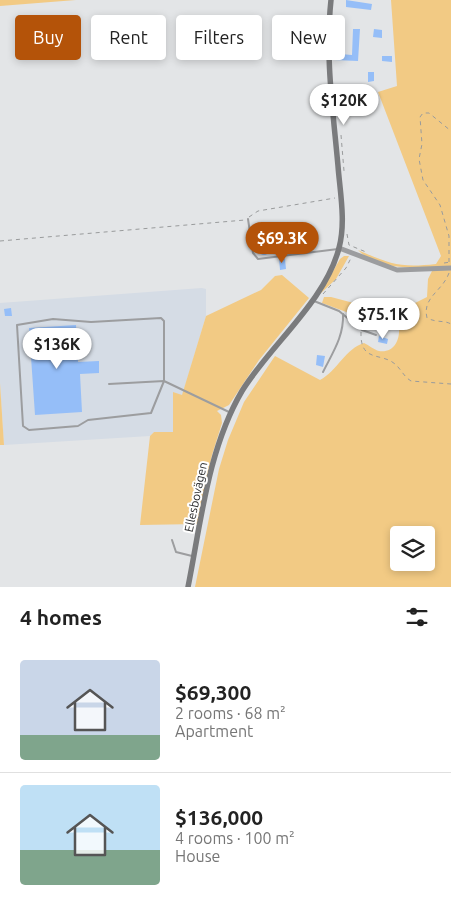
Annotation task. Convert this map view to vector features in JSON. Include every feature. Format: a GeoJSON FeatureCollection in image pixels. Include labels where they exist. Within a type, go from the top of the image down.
{"type":"FeatureCollection","features":[{"type":"Feature","properties":{"kind":"main road","name":"Ellesbovägen"},"geometry":{"type":"LineString","coordinates":[[188,587],[216,455],[231,413],[254,374],[314,300],[333,267],[339,249],[342,235],[340,198],[328,64],[331,0]]}},
{"type":"Feature","properties":{"kind":"street"},"geometry":{"type":"LineString","coordinates":[[339,249],[354,250],[397,270],[450,265]]}},
{"type":"Feature","properties":{"kind":"lane"},"geometry":{"type":"LineString","coordinates":[[248,219],[253,252],[258,259],[339,249]]}},
{"type":"Feature","properties":{"kind":"lane"},"geometry":{"type":"LineString","coordinates":[[314,300],[343,314],[361,330],[376,335]]}},
{"type":"Feature","properties":{"kind":"lane"},"geometry":{"type":"LineString","coordinates":[[323,372],[343,330],[343,314]]}},
{"type":"Feature","properties":{"kind":"lane"},"geometry":{"type":"LineString","coordinates":[[161,318],[164,321],[164,381],[150,414],[88,420],[78,426],[27,430],[21,423],[16,327],[24,323],[53,319],[91,322],[161,318]]}},
{"type":"Feature","properties":{"kind":"lane"},"geometry":{"type":"LineString","coordinates":[[109,384],[164,381],[231,413]]}},
{"type":"Feature","properties":{"kind":"lane"},"geometry":{"type":"LineString","coordinates":[[172,540],[176,552],[194,557]]}},
{"type":"Feature","properties":{"kind":"path"},"geometry":{"type":"LineString","coordinates":[[451,131],[429,114],[423,113],[420,117],[422,144],[419,159],[423,180],[440,205],[449,236],[450,265],[445,285],[426,304],[426,313],[427,318],[437,323],[446,322],[451,324]]}},
{"type":"Feature","properties":{"kind":"path"},"geometry":{"type":"LineString","coordinates":[[340,130],[344,175]]}},
{"type":"Feature","properties":{"kind":"path"},"geometry":{"type":"LineString","coordinates":[[0,241],[248,219],[251,214],[258,211],[340,198]]}},
{"type":"Feature","properties":{"kind":"path"},"geometry":{"type":"LineString","coordinates":[[346,226],[349,243],[354,250],[370,254]]}},
{"type":"Feature","properties":{"kind":"path"},"geometry":{"type":"LineString","coordinates":[[314,300],[335,282],[354,250]]}},
{"type":"Feature","properties":{"kind":"path"},"geometry":{"type":"LineString","coordinates":[[438,263],[450,265]]}},
{"type":"Feature","properties":{"kind":"path"},"geometry":{"type":"LineString","coordinates":[[361,330],[360,341],[366,352],[393,362],[411,382],[451,384]]}},
{"type":"Feature","properties":{"kind":"shaded area"},"geometry":{"type":"Polygon","coordinates":[[[0,0],[76,0],[0,6],[0,0]]]}},
{"type":"Feature","properties":{"kind":"shaded area"},"geometry":{"type":"Polygon","coordinates":[[[391,0],[451,0],[451,587],[195,587],[219,469],[228,440],[244,402],[275,356],[320,380],[332,371],[352,350],[364,343],[375,350],[389,350],[395,344],[399,332],[399,327],[365,319],[322,303],[324,297],[331,297],[380,310],[399,311],[427,297],[428,279],[434,267],[404,267],[384,264],[374,261],[358,250],[387,262],[404,265],[436,264],[441,256],[378,92],[397,86],[391,0]]]}},
{"type":"Feature","properties":{"kind":"shaded area"},"geometry":{"type":"Polygon","coordinates":[[[344,256],[349,256],[336,279],[320,294],[340,259],[344,256]]]}},
{"type":"Feature","properties":{"kind":"shaded area"},"geometry":{"type":"Polygon","coordinates":[[[282,275],[309,298],[259,360],[229,405],[217,411],[221,415],[222,423],[212,455],[198,524],[140,525],[150,436],[154,432],[173,432],[173,392],[182,395],[206,316],[261,290],[275,276],[282,275]]]}},
{"type":"Feature","properties":{"kind":"shaded area"},"geometry":{"type":"Polygon","coordinates":[[[206,289],[206,316],[182,396],[173,392],[173,432],[154,432],[150,436],[4,445],[0,383],[0,303],[206,289]]]}},
{"type":"Feature","properties":{"kind":"shaded area"},"geometry":{"type":"Polygon","coordinates":[[[0,383],[4,445],[0,445],[0,383]]]}},
{"type":"Feature","properties":{"kind":"building"},"geometry":{"type":"Polygon","coordinates":[[[346,0],[372,4],[371,10],[346,7],[346,0]]]}},
{"type":"Feature","properties":{"kind":"building"},"geometry":{"type":"Polygon","coordinates":[[[353,29],[360,29],[358,61],[334,60],[345,60],[345,54],[352,55],[353,29]]]}},
{"type":"Feature","properties":{"kind":"building"},"geometry":{"type":"Polygon","coordinates":[[[374,29],[382,30],[382,38],[373,37],[374,29]]]}},
{"type":"Feature","properties":{"kind":"building"},"geometry":{"type":"Polygon","coordinates":[[[382,56],[392,56],[392,62],[382,61],[382,56]]]}},
{"type":"Feature","properties":{"kind":"building"},"geometry":{"type":"Polygon","coordinates":[[[368,72],[374,72],[374,81],[368,82],[368,72]]]}},
{"type":"Feature","properties":{"kind":"building"},"geometry":{"type":"Polygon","coordinates":[[[301,243],[302,251],[291,252],[290,245],[301,243]]]}},
{"type":"Feature","properties":{"kind":"building"},"geometry":{"type":"Polygon","coordinates":[[[264,247],[268,251],[264,255],[260,251],[264,247]]]}},
{"type":"Feature","properties":{"kind":"building"},"geometry":{"type":"Polygon","coordinates":[[[279,259],[285,259],[286,269],[280,270],[279,259]]]}},
{"type":"Feature","properties":{"kind":"building"},"geometry":{"type":"Polygon","coordinates":[[[11,308],[12,316],[5,316],[4,309],[11,308]]]}},
{"type":"Feature","properties":{"kind":"building"},"geometry":{"type":"Polygon","coordinates":[[[76,325],[78,362],[99,361],[99,373],[80,374],[82,412],[35,415],[29,328],[76,325]]]}},
{"type":"Feature","properties":{"kind":"building"},"geometry":{"type":"Polygon","coordinates":[[[379,336],[388,339],[387,344],[378,342],[379,336]]]}},
{"type":"Feature","properties":{"kind":"building"},"geometry":{"type":"Polygon","coordinates":[[[317,355],[325,356],[323,367],[316,365],[317,355]]]}}]}
